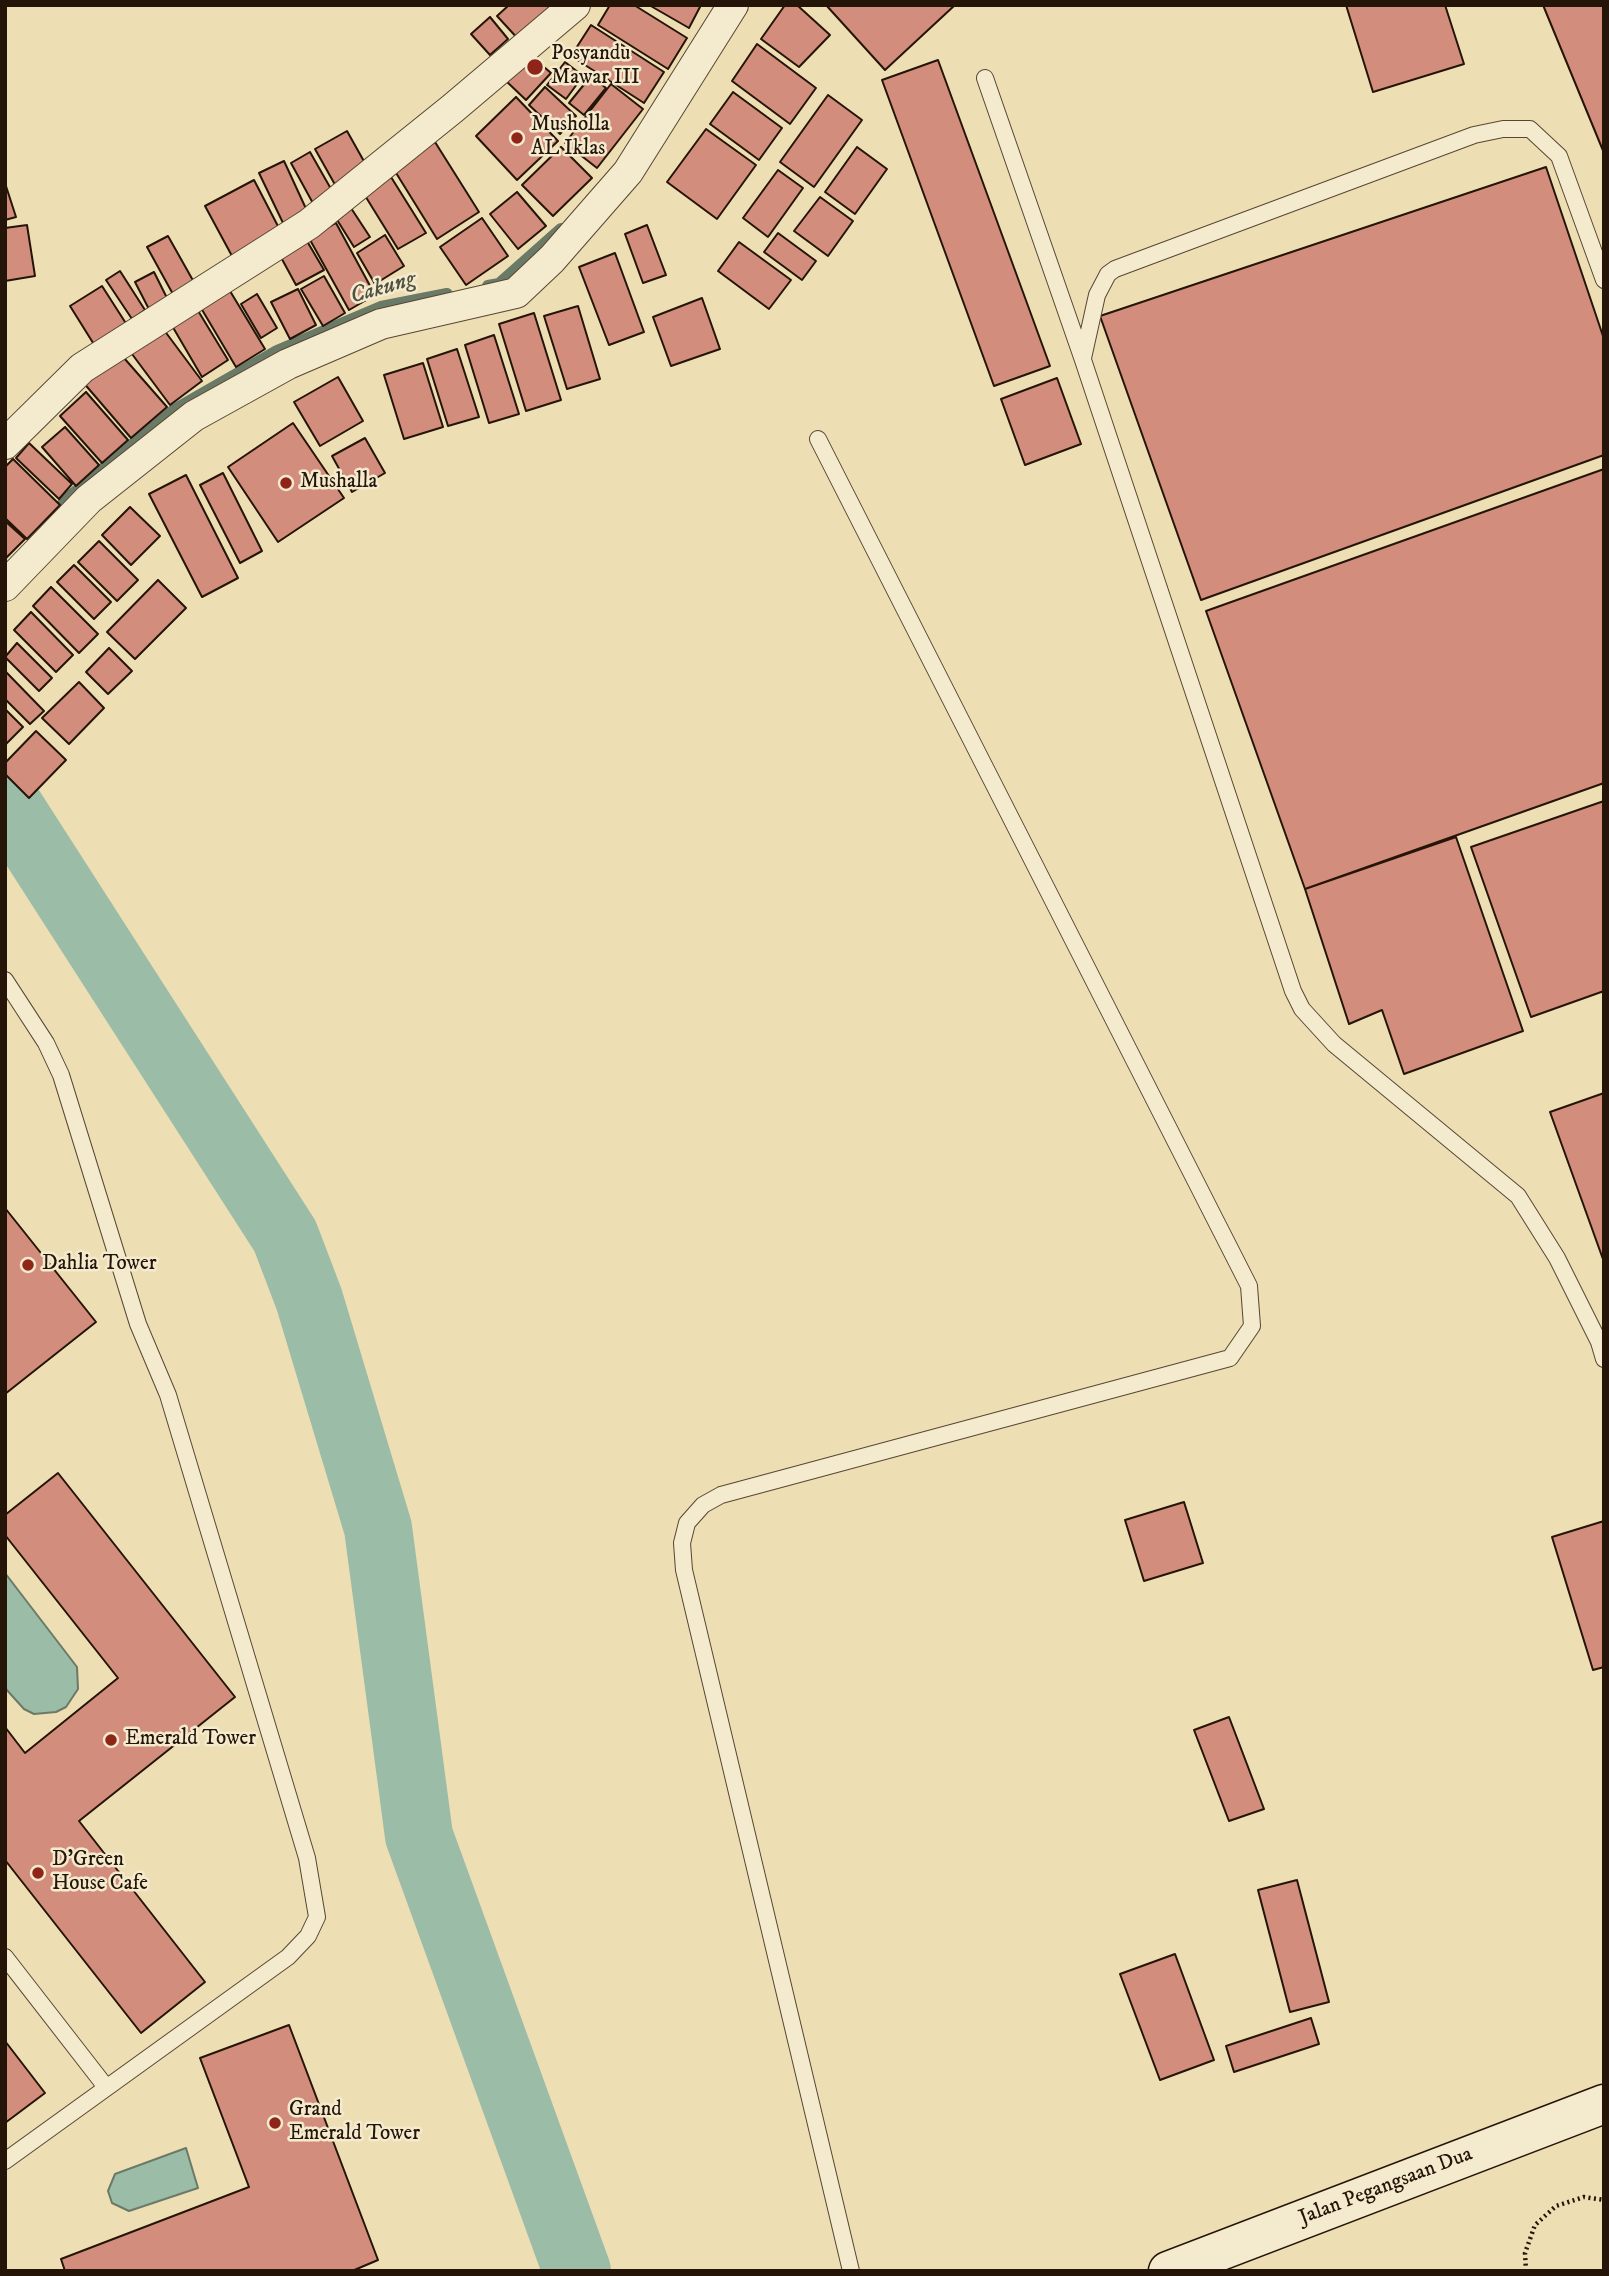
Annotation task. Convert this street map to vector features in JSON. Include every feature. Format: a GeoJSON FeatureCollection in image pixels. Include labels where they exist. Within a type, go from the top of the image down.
{"type":"FeatureCollection","features":[{"type":"Feature","properties":{"kind":"main road","name":"Jalan Pegangsaan Dua"},"geometry":{"type":"LineString","coordinates":[[1168,2271],[1604,2104]]}},
{"type":"Feature","properties":{"kind":"street"},"geometry":{"type":"LineString","coordinates":[[5,444],[82,368],[309,224],[452,109],[575,5]]}},
{"type":"Feature","properties":{"kind":"street"},"geometry":{"type":"LineString","coordinates":[[5,586],[89,499],[194,416],[288,365],[380,324],[516,293],[552,259],[628,172],[733,5]]}},
{"type":"Feature","properties":{"kind":"lane"},"geometry":{"type":"LineString","coordinates":[[985,78],[1083,360],[1298,1000],[1318,1030],[1518,1196],[1557,1258],[1601,1341],[1604,1359]]}},
{"type":"Feature","properties":{"kind":"lane"},"geometry":{"type":"LineString","coordinates":[[1083,360],[1097,295],[1108,274],[1115,269],[1474,135],[1503,129],[1530,130],[1559,156],[1604,280]]}},
{"type":"Feature","properties":{"kind":"lane"},"geometry":{"type":"LineString","coordinates":[[818,439],[1249,1286],[1252,1326],[1230,1357],[721,1495],[704,1505],[687,1523],[682,1544],[684,1570],[851,2271]]}},
{"type":"Feature","properties":{"kind":"lane"},"geometry":{"type":"LineString","coordinates":[[5,980],[46,1043],[61,1075],[138,1324],[169,1395],[315,1889],[317,1917],[308,1936],[288,1957],[5,2161]]}},
{"type":"Feature","properties":{"kind":"lane"},"geometry":{"type":"LineString","coordinates":[[5,1957],[106,2087]]}},
{"type":"Feature","properties":{"kind":"path"},"geometry":{"type":"LineString","coordinates":[[1526,2271],[1525,2253],[1535,2225],[1556,2206],[1584,2197],[1604,2200]]}},
{"type":"Feature","properties":{"kind":"shaded area"},"geometry":{"type":"Polygon","coordinates":[[[5,1573],[77,1667],[78,1689],[66,1707],[56,1712],[34,1714],[24,1709],[5,1688],[5,1573]]]}},
{"type":"Feature","properties":{"kind":"shaded area"},"geometry":{"type":"Polygon","coordinates":[[[186,2148],[198,2188],[129,2211],[112,2203],[108,2191],[115,2174],[186,2148]]]}},
{"type":"Feature","properties":{"kind":"building"},"geometry":{"type":"Polygon","coordinates":[[[509,5],[560,5],[520,41],[497,16],[509,5]]]}},
{"type":"Feature","properties":{"kind":"building"},"geometry":{"type":"Polygon","coordinates":[[[610,5],[634,5],[687,38],[668,69],[598,25],[610,5]]]}},
{"type":"Feature","properties":{"kind":"building"},"geometry":{"type":"Polygon","coordinates":[[[649,5],[701,5],[689,28],[649,5]]]}},
{"type":"Feature","properties":{"kind":"building"},"geometry":{"type":"Polygon","coordinates":[[[785,5],[797,5],[830,35],[799,67],[761,39],[785,5]]]}},
{"type":"Feature","properties":{"kind":"building"},"geometry":{"type":"Polygon","coordinates":[[[826,5],[955,5],[885,70],[826,5]]]}},
{"type":"Feature","properties":{"kind":"building"},"geometry":{"type":"Polygon","coordinates":[[[1346,5],[1445,5],[1464,64],[1373,92],[1346,5]]]}},
{"type":"Feature","properties":{"kind":"building"},"geometry":{"type":"Polygon","coordinates":[[[1543,5],[1604,5],[1604,153],[1543,5]]]}},
{"type":"Feature","properties":{"kind":"building"},"geometry":{"type":"Polygon","coordinates":[[[490,17],[508,39],[490,55],[471,34],[490,17]]]}},
{"type":"Feature","properties":{"kind":"building"},"geometry":{"type":"Polygon","coordinates":[[[591,25],[664,72],[644,103],[571,56],[591,25]]]}},
{"type":"Feature","properties":{"kind":"building"},"geometry":{"type":"Polygon","coordinates":[[[757,44],[816,88],[790,124],[732,81],[757,44]]]}},
{"type":"Feature","properties":{"kind":"building"},"geometry":{"type":"Polygon","coordinates":[[[529,54],[551,73],[526,100],[505,80],[529,54]]]}},
{"type":"Feature","properties":{"kind":"building"},"geometry":{"type":"Polygon","coordinates":[[[938,60],[1050,366],[994,386],[882,80],[938,60]]]}},
{"type":"Feature","properties":{"kind":"building"},"geometry":{"type":"Polygon","coordinates":[[[565,62],[583,76],[566,99],[547,85],[565,62]]]}},
{"type":"Feature","properties":{"kind":"building"},"geometry":{"type":"Polygon","coordinates":[[[591,76],[606,88],[584,115],[569,103],[591,76]]]}},
{"type":"Feature","properties":{"kind":"building"},"geometry":{"type":"Polygon","coordinates":[[[611,84],[643,109],[597,168],[565,143],[611,84]]]}},
{"type":"Feature","properties":{"kind":"building"},"geometry":{"type":"Polygon","coordinates":[[[545,87],[576,116],[560,134],[529,105],[545,87]]]}},
{"type":"Feature","properties":{"kind":"building"},"geometry":{"type":"Polygon","coordinates":[[[733,92],[782,128],[759,160],[710,124],[733,92]]]}},
{"type":"Feature","properties":{"kind":"building"},"geometry":{"type":"Polygon","coordinates":[[[828,95],[862,120],[814,187],[780,162],[828,95]]]}},
{"type":"Feature","properties":{"kind":"building","name":"Musholla AL Iklas"},"geometry":{"type":"Polygon","coordinates":[[[516,97],[558,141],[517,180],[476,136],[516,97]]]}},
{"type":"Feature","properties":{"kind":"building"},"geometry":{"type":"Polygon","coordinates":[[[706,129],[756,165],[717,219],[667,182],[706,129]]]}},
{"type":"Feature","properties":{"kind":"building"},"geometry":{"type":"Polygon","coordinates":[[[347,131],[370,172],[338,190],[315,149],[347,131]]]}},
{"type":"Feature","properties":{"kind":"building"},"geometry":{"type":"Polygon","coordinates":[[[435,142],[479,212],[437,239],[393,168],[435,142]]]}},
{"type":"Feature","properties":{"kind":"building"},"geometry":{"type":"Polygon","coordinates":[[[561,147],[592,178],[553,216],[522,185],[561,147]]]}},
{"type":"Feature","properties":{"kind":"building"},"geometry":{"type":"Polygon","coordinates":[[[857,147],[887,169],[855,214],[825,192],[857,147]]]}},
{"type":"Feature","properties":{"kind":"building"},"geometry":{"type":"Polygon","coordinates":[[[310,152],[335,196],[315,207],[291,163],[310,152]]]}},
{"type":"Feature","properties":{"kind":"building"},"geometry":{"type":"Polygon","coordinates":[[[284,161],[308,213],[284,225],[259,173],[284,161]]]}},
{"type":"Feature","properties":{"kind":"building"},"geometry":{"type":"Polygon","coordinates":[[[1546,167],[1604,339],[1604,455],[1201,600],[1100,316],[1546,167]]]}},
{"type":"Feature","properties":{"kind":"building"},"geometry":{"type":"Polygon","coordinates":[[[778,170],[803,188],[768,237],[743,218],[778,170]]]}},
{"type":"Feature","properties":{"kind":"building"},"geometry":{"type":"Polygon","coordinates":[[[391,177],[426,233],[398,249],[364,194],[391,177]]]}},
{"type":"Feature","properties":{"kind":"building"},"geometry":{"type":"Polygon","coordinates":[[[254,180],[280,230],[232,256],[205,206],[254,180]]]}},
{"type":"Feature","properties":{"kind":"building"},"geometry":{"type":"Polygon","coordinates":[[[5,183],[16,217],[5,220],[5,183]]]}},
{"type":"Feature","properties":{"kind":"building"},"geometry":{"type":"Polygon","coordinates":[[[517,192],[546,226],[518,249],[490,214],[517,192]]]}},
{"type":"Feature","properties":{"kind":"building"},"geometry":{"type":"Polygon","coordinates":[[[820,197],[853,221],[828,256],[794,231],[820,197]]]}},
{"type":"Feature","properties":{"kind":"building"},"geometry":{"type":"Polygon","coordinates":[[[349,205],[370,237],[354,247],[334,215],[349,205]]]}},
{"type":"Feature","properties":{"kind":"building"},"geometry":{"type":"Polygon","coordinates":[[[482,218],[508,256],[466,285],[440,247],[482,218]]]}},
{"type":"Feature","properties":{"kind":"building"},"geometry":{"type":"Polygon","coordinates":[[[336,223],[375,295],[349,310],[309,238],[336,223]]]}},
{"type":"Feature","properties":{"kind":"building"},"geometry":{"type":"Polygon","coordinates":[[[27,225],[35,276],[5,281],[5,228],[27,225]]]}},
{"type":"Feature","properties":{"kind":"building"},"geometry":{"type":"Polygon","coordinates":[[[647,225],[666,275],[643,283],[625,234],[647,225]]]}},
{"type":"Feature","properties":{"kind":"building"},"geometry":{"type":"Polygon","coordinates":[[[778,233],[816,261],[802,280],[764,252],[778,233]]]}},
{"type":"Feature","properties":{"kind":"building"},"geometry":{"type":"Polygon","coordinates":[[[385,235],[404,266],[375,284],[357,253],[385,235]]]}},
{"type":"Feature","properties":{"kind":"building"},"geometry":{"type":"Polygon","coordinates":[[[168,236],[195,284],[174,296],[147,247],[168,236]]]}},
{"type":"Feature","properties":{"kind":"building"},"geometry":{"type":"Polygon","coordinates":[[[304,236],[324,270],[296,285],[277,250],[304,236]]]}},
{"type":"Feature","properties":{"kind":"building"},"geometry":{"type":"Polygon","coordinates":[[[739,242],[791,280],[769,309],[718,271],[739,242]]]}},
{"type":"Feature","properties":{"kind":"building"},"geometry":{"type":"Polygon","coordinates":[[[615,253],[644,332],[609,345],[579,267],[615,253]]]}},
{"type":"Feature","properties":{"kind":"building"},"geometry":{"type":"Polygon","coordinates":[[[120,271],[145,310],[132,319],[106,280],[120,271]]]}},
{"type":"Feature","properties":{"kind":"building"},"geometry":{"type":"Polygon","coordinates":[[[154,272],[172,308],[153,317],[135,282],[154,272]]]}},
{"type":"Feature","properties":{"kind":"building"},"geometry":{"type":"Polygon","coordinates":[[[324,276],[345,313],[323,326],[301,289],[324,276]]]}},
{"type":"Feature","properties":{"kind":"building"},"geometry":{"type":"Polygon","coordinates":[[[102,286],[127,325],[95,346],[70,306],[102,286]]]}},
{"type":"Feature","properties":{"kind":"building"},"geometry":{"type":"Polygon","coordinates":[[[298,289],[316,325],[290,339],[271,302],[298,289]]]}},
{"type":"Feature","properties":{"kind":"building"},"geometry":{"type":"Polygon","coordinates":[[[230,291],[265,349],[236,367],[201,308],[230,291]]]}},
{"type":"Feature","properties":{"kind":"building"},"geometry":{"type":"Polygon","coordinates":[[[257,294],[277,328],[261,338],[241,304],[257,294]]]}},
{"type":"Feature","properties":{"kind":"building"},"geometry":{"type":"Polygon","coordinates":[[[702,298],[720,349],[671,366],[653,317],[702,298]]]}},
{"type":"Feature","properties":{"kind":"building"},"geometry":{"type":"Polygon","coordinates":[[[578,306],[600,379],[567,389],[544,316],[578,306]]]}},
{"type":"Feature","properties":{"kind":"building"},"geometry":{"type":"Polygon","coordinates":[[[197,309],[228,360],[202,377],[171,324],[197,309]]]}},
{"type":"Feature","properties":{"kind":"building"},"geometry":{"type":"Polygon","coordinates":[[[534,313],[561,400],[526,411],[499,324],[534,313]]]}},
{"type":"Feature","properties":{"kind":"building"},"geometry":{"type":"Polygon","coordinates":[[[161,326],[202,381],[170,405],[129,350],[161,326]]]}},
{"type":"Feature","properties":{"kind":"building"},"geometry":{"type":"Polygon","coordinates":[[[494,335],[519,414],[489,423],[465,345],[494,335]]]}},
{"type":"Feature","properties":{"kind":"building"},"geometry":{"type":"Polygon","coordinates":[[[457,349],[479,417],[448,426],[427,359],[457,349]]]}},
{"type":"Feature","properties":{"kind":"building"},"geometry":{"type":"Polygon","coordinates":[[[117,350],[167,407],[131,438],[82,381],[117,350]]]}},
{"type":"Feature","properties":{"kind":"building"},"geometry":{"type":"Polygon","coordinates":[[[423,363],[443,427],[404,439],[384,375],[423,363]]]}},
{"type":"Feature","properties":{"kind":"building"},"geometry":{"type":"Polygon","coordinates":[[[338,377],[363,421],[320,446],[294,402],[338,377]]]}},
{"type":"Feature","properties":{"kind":"building"},"geometry":{"type":"Polygon","coordinates":[[[1057,378],[1081,444],[1025,465],[1001,399],[1057,378]]]}},
{"type":"Feature","properties":{"kind":"building"},"geometry":{"type":"Polygon","coordinates":[[[86,392],[128,440],[102,463],[60,416],[86,392]]]}},
{"type":"Feature","properties":{"kind":"building","name":"Mushalla"},"geometry":{"type":"Polygon","coordinates":[[[293,423],[344,498],[278,542],[228,467],[293,423]]]}},
{"type":"Feature","properties":{"kind":"building"},"geometry":{"type":"Polygon","coordinates":[[[65,427],[99,465],[76,486],[42,447],[65,427]]]}},
{"type":"Feature","properties":{"kind":"building"},"geometry":{"type":"Polygon","coordinates":[[[365,438],[385,473],[352,492],[332,456],[365,438]]]}},
{"type":"Feature","properties":{"kind":"building"},"geometry":{"type":"Polygon","coordinates":[[[29,443],[72,484],[59,499],[16,458],[29,443]]]}},
{"type":"Feature","properties":{"kind":"building"},"geometry":{"type":"Polygon","coordinates":[[[13,459],[60,505],[27,539],[5,518],[5,467],[13,459]]]}},
{"type":"Feature","properties":{"kind":"building"},"geometry":{"type":"Polygon","coordinates":[[[1604,469],[1604,783],[1305,889],[1206,611],[1604,469]]]}},
{"type":"Feature","properties":{"kind":"building"},"geometry":{"type":"Polygon","coordinates":[[[223,473],[262,551],[240,563],[200,485],[223,473]]]}},
{"type":"Feature","properties":{"kind":"building"},"geometry":{"type":"Polygon","coordinates":[[[186,475],[238,578],[202,597],[149,494],[186,475]]]}},
{"type":"Feature","properties":{"kind":"building"},"geometry":{"type":"Polygon","coordinates":[[[130,507],[160,536],[131,565],[102,535],[130,507]]]}},
{"type":"Feature","properties":{"kind":"building"},"geometry":{"type":"Polygon","coordinates":[[[5,521],[25,539],[5,559],[5,521]]]}},
{"type":"Feature","properties":{"kind":"building"},"geometry":{"type":"Polygon","coordinates":[[[99,541],[138,580],[117,601],[78,562],[99,541]]]}},
{"type":"Feature","properties":{"kind":"building"},"geometry":{"type":"Polygon","coordinates":[[[74,565],[111,602],[94,619],[57,582],[74,565]]]}},
{"type":"Feature","properties":{"kind":"building"},"geometry":{"type":"Polygon","coordinates":[[[158,580],[186,608],[135,659],[107,632],[158,580]]]}},
{"type":"Feature","properties":{"kind":"building"},"geometry":{"type":"Polygon","coordinates":[[[51,587],[98,634],[79,653],[33,606],[51,587]]]}},
{"type":"Feature","properties":{"kind":"building"},"geometry":{"type":"Polygon","coordinates":[[[31,612],[73,655],[56,672],[14,630],[31,612]]]}},
{"type":"Feature","properties":{"kind":"building"},"geometry":{"type":"Polygon","coordinates":[[[17,643],[52,678],[39,691],[5,657],[17,643]]]}},
{"type":"Feature","properties":{"kind":"building"},"geometry":{"type":"Polygon","coordinates":[[[109,648],[132,671],[108,694],[86,672],[109,648]]]}},
{"type":"Feature","properties":{"kind":"building"},"geometry":{"type":"Polygon","coordinates":[[[6,672],[44,711],[30,724],[5,699],[6,672]]]}},
{"type":"Feature","properties":{"kind":"building"},"geometry":{"type":"Polygon","coordinates":[[[79,682],[104,708],[69,744],[42,718],[79,682]]]}},
{"type":"Feature","properties":{"kind":"building"},"geometry":{"type":"Polygon","coordinates":[[[5,709],[23,727],[5,745],[5,709]]]}},
{"type":"Feature","properties":{"kind":"building"},"geometry":{"type":"Polygon","coordinates":[[[36,731],[66,760],[29,798],[5,774],[5,763],[36,731]]]}},
{"type":"Feature","properties":{"kind":"building"},"geometry":{"type":"Polygon","coordinates":[[[1604,801],[1604,991],[1531,1017],[1471,847],[1604,801]]]}},
{"type":"Feature","properties":{"kind":"building"},"geometry":{"type":"Polygon","coordinates":[[[1456,837],[1523,1031],[1404,1074],[1382,1010],[1349,1024],[1305,889],[1456,837]]]}},
{"type":"Feature","properties":{"kind":"building"},"geometry":{"type":"Polygon","coordinates":[[[1604,1093],[1604,1262],[1550,1112],[1604,1093]]]}},
{"type":"Feature","properties":{"kind":"building","name":"Dahlia Tower"},"geometry":{"type":"Polygon","coordinates":[[[5,1208],[96,1322],[5,1394],[5,1208]]]}},
{"type":"Feature","properties":{"kind":"building","name":"Emerald Tower"},"geometry":{"type":"Polygon","coordinates":[[[58,1473],[235,1697],[79,1821],[205,1982],[141,2033],[5,1860],[5,1727],[25,1753],[118,1678],[5,1535],[5,1515],[58,1473]]]}},
{"type":"Feature","properties":{"kind":"building"},"geometry":{"type":"Polygon","coordinates":[[[1184,1502],[1203,1563],[1144,1581],[1125,1520],[1184,1502]]]}},
{"type":"Feature","properties":{"kind":"building"},"geometry":{"type":"Polygon","coordinates":[[[1604,1521],[1604,1667],[1593,1670],[1552,1537],[1604,1521]]]}},
{"type":"Feature","properties":{"kind":"building"},"geometry":{"type":"Polygon","coordinates":[[[1229,1717],[1264,1809],[1229,1821],[1194,1730],[1229,1717]]]}},
{"type":"Feature","properties":{"kind":"building"},"geometry":{"type":"Polygon","coordinates":[[[1297,1880],[1329,2002],[1290,2012],[1258,1890],[1297,1880]]]}},
{"type":"Feature","properties":{"kind":"building"},"geometry":{"type":"Polygon","coordinates":[[[1175,1954],[1214,2060],[1160,2080],[1120,1974],[1175,1954]]]}},
{"type":"Feature","properties":{"kind":"building"},"geometry":{"type":"Polygon","coordinates":[[[1311,2018],[1319,2044],[1234,2072],[1226,2046],[1311,2018]]]}},
{"type":"Feature","properties":{"kind":"building","name":"Grand Emerald Tower"},"geometry":{"type":"Polygon","coordinates":[[[289,2025],[378,2260],[352,2271],[65,2271],[61,2259],[249,2187],[200,2058],[289,2025]]]}},
{"type":"Feature","properties":{"kind":"building"},"geometry":{"type":"Polygon","coordinates":[[[5,2041],[45,2093],[5,2123],[5,2041]]]}},
{"type":"Feature","properties":{"kind":"waterway","name":"Cakung"},"geometry":{"type":"LineString","coordinates":[[488,286],[499,284],[561,229]]}},
{"type":"Feature","properties":{"kind":"waterway","name":"Cakung"},"geometry":{"type":"LineString","coordinates":[[44,525],[69,497],[174,410],[277,351],[381,307],[447,294]]}},
{"type":"Feature","properties":{"kind":"waterway"},"geometry":{"type":"LineString","coordinates":[[5,800],[285,1236],[309,1299],[378,1528],[419,1836],[577,2271]]}},
{"type":"Feature","properties":{"kind":"place","name":"Posyandu Mawar III"},"geometry":{"type":"Point","coordinates":[535,67]}},
{"type":"Feature","properties":{"kind":"place","name":"Musholla AL Iklas"},"geometry":{"type":"Point","coordinates":[517,138]}},
{"type":"Feature","properties":{"kind":"place","name":"Mushalla"},"geometry":{"type":"Point","coordinates":[286,483]}},
{"type":"Feature","properties":{"kind":"place","name":"Dahlia Tower"},"geometry":{"type":"Point","coordinates":[28,1265]}},
{"type":"Feature","properties":{"kind":"place","name":"Emerald Tower"},"geometry":{"type":"Point","coordinates":[111,1740]}},
{"type":"Feature","properties":{"kind":"place","name":"D'Green House Cafe"},"geometry":{"type":"Point","coordinates":[38,1873]}},
{"type":"Feature","properties":{"kind":"place","name":"Grand Emerald Tower"},"geometry":{"type":"Point","coordinates":[275,2123]}}]}
